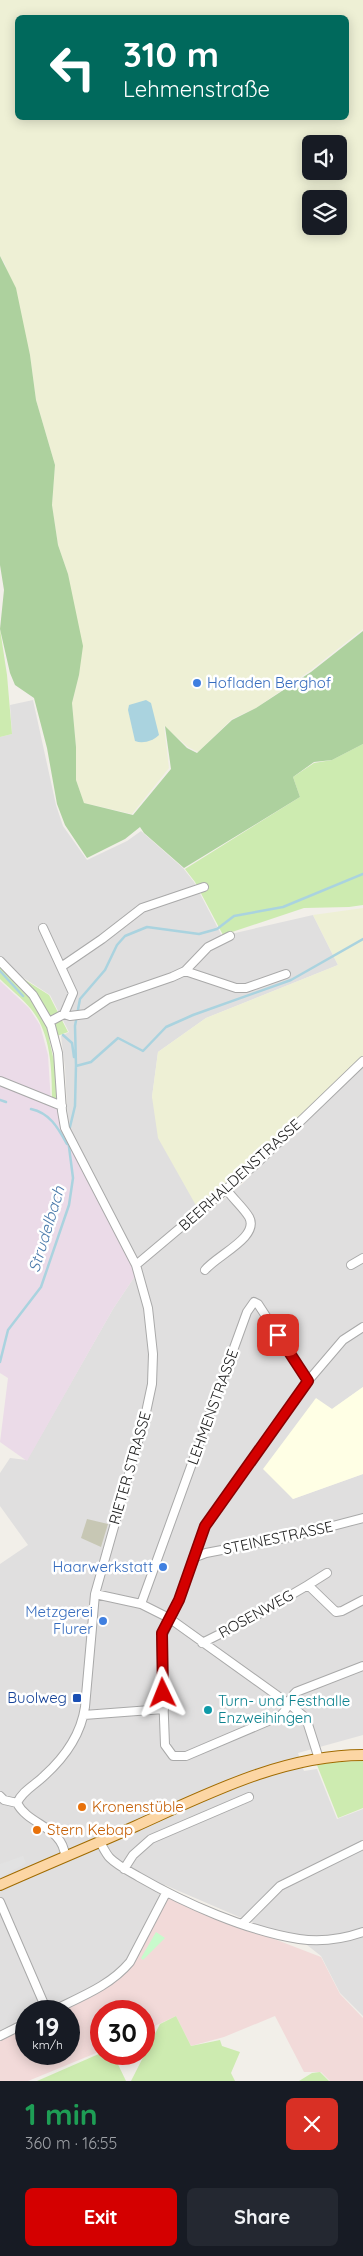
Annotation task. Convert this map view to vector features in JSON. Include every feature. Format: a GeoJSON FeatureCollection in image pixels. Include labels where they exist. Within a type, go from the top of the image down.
{"type":"FeatureCollection","features":[{"type":"Feature","properties":{"kind":"main road"},"geometry":{"type":"LineString","coordinates":[[0,1885],[239,1782],[286,1766],[319,1759],[363,1755]]}},
{"type":"Feature","properties":{"kind":"street"},"geometry":{"type":"LineString","coordinates":[[61,966],[102,939],[142,908],[204,887]]}},
{"type":"Feature","properties":{"kind":"street"},"geometry":{"type":"LineString","coordinates":[[43,928],[73,993],[67,1015]]}},
{"type":"Feature","properties":{"kind":"street"},"geometry":{"type":"LineString","coordinates":[[49,1022],[67,1015],[86,1014],[108,999],[186,971],[208,947],[230,936]]}},
{"type":"Feature","properties":{"kind":"street","name":"RIETER STRASSE"},"geometry":{"type":"LineString","coordinates":[[0,961],[33,995],[49,1022],[58,1053],[64,1124],[136,1265],[144,1294],[153,1354],[152,1384],[145,1417],[95,1594],[84,1715],[77,1734],[62,1757],[43,1777],[22,1794],[17,1803]]}},
{"type":"Feature","properties":{"kind":"street"},"geometry":{"type":"LineString","coordinates":[[186,971],[236,988],[246,988],[286,974]]}},
{"type":"Feature","properties":{"kind":"street","name":"BEERHALDENSTRASSE"},"geometry":{"type":"LineString","coordinates":[[136,1265],[227,1190],[363,1061]]}},
{"type":"Feature","properties":{"kind":"street"},"geometry":{"type":"LineString","coordinates":[[0,1081],[62,1106]]}},
{"type":"Feature","properties":{"kind":"street"},"geometry":{"type":"LineString","coordinates":[[205,1270],[227,1250],[247,1236],[251,1230],[250,1219],[227,1190]]}},
{"type":"Feature","properties":{"kind":"street"},"geometry":{"type":"LineString","coordinates":[[351,1265],[363,1258]]}},
{"type":"Feature","properties":{"kind":"street","name":"LEHMENSTRASSE"},"geometry":{"type":"LineString","coordinates":[[141,1604],[247,1312],[254,1302],[258,1304],[308,1381]]}},
{"type":"Feature","properties":{"kind":"street"},"geometry":{"type":"LineString","coordinates":[[363,1327],[343,1340],[308,1381],[205,1526],[179,1600],[169,1618],[161,1639],[165,1745],[173,1756],[186,1756],[280,1716],[286,1711],[291,1697],[296,1692],[363,1666]]}},
{"type":"Feature","properties":{"kind":"street","name":"STEINESTRASSE"},"geometry":{"type":"LineString","coordinates":[[193,1558],[206,1553],[295,1536],[363,1518]]}},
{"type":"Feature","properties":{"kind":"street","name":"ROSENWEG"},"geometry":{"type":"LineString","coordinates":[[202,1643],[250,1619],[327,1573]]}},
{"type":"Feature","properties":{"kind":"street","name":"ROSENWEG"},"geometry":{"type":"LineString","coordinates":[[308,1585],[336,1612],[342,1611],[363,1600]]}},
{"type":"Feature","properties":{"kind":"street"},"geometry":{"type":"LineString","coordinates":[[95,1594],[141,1604],[169,1618],[289,1704],[306,1718],[319,1759]]}},
{"type":"Feature","properties":{"kind":"street"},"geometry":{"type":"LineString","coordinates":[[84,1715],[164,1709]]}},
{"type":"Feature","properties":{"kind":"street"},"geometry":{"type":"LineString","coordinates":[[124,1869],[133,1855],[151,1839],[249,1797]]}},
{"type":"Feature","properties":{"kind":"street"},"geometry":{"type":"LineString","coordinates":[[2,1800],[17,1803],[22,1810],[55,1835],[64,1846],[65,1856]]}},
{"type":"Feature","properties":{"kind":"street"},"geometry":{"type":"LineString","coordinates":[[100,1842],[109,1858],[124,1869],[166,1893],[215,1914],[281,1936],[314,1940],[332,1939],[363,1932]]}},
{"type":"Feature","properties":{"kind":"street"},"geometry":{"type":"LineString","coordinates":[[243,1923],[280,1886],[363,1845]]}},
{"type":"Feature","properties":{"kind":"street"},"geometry":{"type":"LineString","coordinates":[[74,2000],[113,1980],[125,1968],[130,1962],[166,1893]]}},
{"type":"Feature","properties":{"kind":"street"},"geometry":{"type":"LineString","coordinates":[[0,1902],[42,2000]]}},
{"type":"Feature","properties":{"kind":"street"},"geometry":{"type":"LineString","coordinates":[[0,2036],[15,2029]]}},
{"type":"Feature","properties":{"kind":"shaded area"},"geometry":{"type":"Polygon","coordinates":[[[0,0],[363,0],[363,629],[311,670],[256,708],[232,719],[198,752],[188,747],[164,726],[169,768],[132,814],[84,803],[76,780],[76,747],[72,703],[79,675],[68,574],[58,545],[52,505],[55,465],[36,400],[30,355],[5,264],[0,256],[0,0]]]}},
{"type":"Feature","properties":{"kind":"shaded area"},"geometry":{"type":"Polygon","coordinates":[[[33,700],[56,805],[63,826],[87,860],[127,841],[141,831],[183,868],[194,882],[222,936],[313,915],[338,965],[206,1018],[158,1052],[152,1097],[198,1209],[203,1216],[242,1184],[363,1066],[363,1387],[332,1409],[315,1399],[286,1491],[293,1499],[363,1474],[363,1735],[298,1753],[304,1771],[317,1769],[337,1819],[363,1809],[363,2016],[340,1993],[321,1956],[293,1934],[265,1928],[165,1885],[147,1926],[128,1960],[112,1977],[69,2000],[15,2000],[15,2026],[0,2033],[0,1564],[28,1545],[0,1506],[0,1473],[10,1458],[27,1460],[113,1309],[137,1273],[68,1125],[61,1036],[69,1032],[50,995],[16,973],[0,957],[0,737],[12,734],[10,705],[33,700]]]}},
{"type":"Feature","properties":{"kind":"shaded area"},"geometry":{"type":"Polygon","coordinates":[[[363,908],[363,1057],[198,1209],[158,1138],[152,1097],[158,1052],[206,1018],[338,965],[313,915],[363,908]]]}},
{"type":"Feature","properties":{"kind":"shaded area"},"geometry":{"type":"Polygon","coordinates":[[[0,981],[29,1008],[40,1025],[48,1055],[51,1103],[58,1107],[62,1129],[137,1273],[113,1309],[27,1461],[0,1442],[8,1378],[0,1373],[0,981]]]}},
{"type":"Feature","properties":{"kind":"shaded area"},"geometry":{"type":"Polygon","coordinates":[[[363,1387],[363,1474],[293,1499],[263,1469],[316,1398],[332,1409],[363,1387]]]}},
{"type":"Feature","properties":{"kind":"shaded area"},"geometry":{"type":"Polygon","coordinates":[[[87,1519],[108,1524],[101,1547],[81,1538],[87,1519]]]}},
{"type":"Feature","properties":{"kind":"shaded area"},"geometry":{"type":"Polygon","coordinates":[[[23,1856],[26,1863],[0,1877],[0,1864],[23,1856]]]}},
{"type":"Feature","properties":{"kind":"shaded area"},"geometry":{"type":"Polygon","coordinates":[[[165,1897],[321,1957],[340,1994],[363,2018],[363,2081],[330,2081],[321,2072],[304,2072],[275,2016],[224,2037],[191,2046],[176,2016],[155,2026],[155,2000],[90,2000],[90,2056],[80,2060],[80,2000],[76,2000],[124,1972],[165,1897]]]}},
{"type":"Feature","properties":{"kind":"shaded area"},"geometry":{"type":"Polygon","coordinates":[[[15,2031],[15,2065],[67,2065],[28,2081],[0,2081],[0,2038],[15,2031]]]}},
{"type":"Feature","properties":{"kind":"green space"},"geometry":{"type":"Polygon","coordinates":[[[0,256],[16,288],[30,355],[36,400],[55,465],[52,505],[58,545],[68,574],[83,646],[79,675],[72,703],[76,747],[76,780],[84,803],[133,815],[171,769],[165,726],[187,748],[197,753],[232,720],[256,708],[311,672],[363,631],[363,744],[332,760],[314,762],[293,777],[300,797],[184,868],[144,833],[140,827],[125,839],[87,858],[65,825],[57,804],[47,748],[34,698],[15,685],[10,673],[0,629],[4,590],[0,565],[0,256]]]}},
{"type":"Feature","properties":{"kind":"green space"},"geometry":{"type":"Polygon","coordinates":[[[0,629],[7,675],[12,734],[0,737],[0,629]]]}},
{"type":"Feature","properties":{"kind":"green space"},"geometry":{"type":"Polygon","coordinates":[[[363,744],[363,905],[304,908],[223,935],[195,882],[185,869],[300,797],[293,777],[314,763],[332,760],[363,744]]]}},
{"type":"Feature","properties":{"kind":"green space"},"geometry":{"type":"Polygon","coordinates":[[[0,964],[49,995],[68,1032],[49,1039],[56,1070],[58,1101],[52,1100],[51,1064],[43,1029],[31,1009],[0,979],[0,964]]]}},
{"type":"Feature","properties":{"kind":"green space"},"geometry":{"type":"Polygon","coordinates":[[[363,1761],[363,1808],[338,1818],[317,1765],[333,1762],[363,1761]]]}},
{"type":"Feature","properties":{"kind":"green space"},"geometry":{"type":"Polygon","coordinates":[[[156,1932],[165,1938],[143,1960],[141,1958],[156,1932]]]}},
{"type":"Feature","properties":{"kind":"green space"},"geometry":{"type":"Polygon","coordinates":[[[176,2016],[191,2046],[220,2040],[222,2046],[240,2052],[231,2073],[235,2081],[131,2081],[139,2065],[155,2065],[155,2034],[160,2024],[176,2016]]]}},
{"type":"Feature","properties":{"kind":"green space"},"geometry":{"type":"Polygon","coordinates":[[[90,2058],[90,2065],[118,2065],[126,2081],[37,2081],[74,2065],[80,2065],[80,2062],[90,2058]]]}},
{"type":"Feature","properties":{"kind":"green space"},"geometry":{"type":"Polygon","coordinates":[[[320,2072],[329,2081],[299,2081],[312,2073],[320,2072]]]}},
{"type":"Feature","properties":{"kind":"water"},"geometry":{"type":"Polygon","coordinates":[[[146,700],[151,703],[159,735],[148,741],[138,742],[135,741],[128,710],[129,705],[146,700]]]}},
{"type":"Feature","properties":{"kind":"waterway"},"geometry":{"type":"LineString","coordinates":[[363,874],[283,907],[234,916],[217,929],[199,934],[147,927],[125,936],[117,945],[105,970],[80,999],[75,1026],[76,1066],[91,1062],[118,1038],[143,1051],[166,1027],[193,1015],[291,980],[363,939]]}},
{"type":"Feature","properties":{"kind":"waterway","name":"Strudelbach"},"geometry":{"type":"LineString","coordinates":[[0,971],[23,996]]}},
{"type":"Feature","properties":{"kind":"waterway","name":"Strudelbach"},"geometry":{"type":"LineString","coordinates":[[63,1035],[72,1043],[74,1057]]}},
{"type":"Feature","properties":{"kind":"waterway","name":"Strudelbach"},"geometry":{"type":"LineString","coordinates":[[69,1131],[75,1106],[76,1065]]}},
{"type":"Feature","properties":{"kind":"waterway"},"geometry":{"type":"LineString","coordinates":[[0,1100],[6,1102]]}},
{"type":"Feature","properties":{"kind":"waterway"},"geometry":{"type":"LineString","coordinates":[[31,1109],[38,1111],[48,1118],[57,1127],[67,1144]]}},
{"type":"Feature","properties":{"kind":"waterway","name":"Strudelbach"},"geometry":{"type":"LineString","coordinates":[[0,1362],[8,1330],[41,1287],[69,1205],[73,1178],[68,1139]]}},
{"type":"Feature","properties":{"kind":"place","name":"Hofladen Berghof"},"geometry":{"type":"Point","coordinates":[197,683]}},
{"type":"Feature","properties":{"kind":"place","name":"Haarwerkstatt"},"geometry":{"type":"Point","coordinates":[163,1567]}},
{"type":"Feature","properties":{"kind":"place","name":"Metzgerei Flurer"},"geometry":{"type":"Point","coordinates":[103,1621]}},
{"type":"Feature","properties":{"kind":"place","name":"Buolweg"},"geometry":{"type":"Point","coordinates":[77,1698]}},
{"type":"Feature","properties":{"kind":"place","name":"Turn- und Festhalle Enzweihingen"},"geometry":{"type":"Point","coordinates":[208,1710]}},
{"type":"Feature","properties":{"kind":"place","name":"Kronenstüble"},"geometry":{"type":"Point","coordinates":[82,1807]}},
{"type":"Feature","properties":{"kind":"place","name":"Stern Kebap"},"geometry":{"type":"Point","coordinates":[37,1830]}},
{"type":"Feature","properties":{"kind":"route"},"geometry":{"type":"LineString","coordinates":[[163,1693],[162,1633],[177,1606],[205,1526],[308,1381],[278,1335]]}}]}
